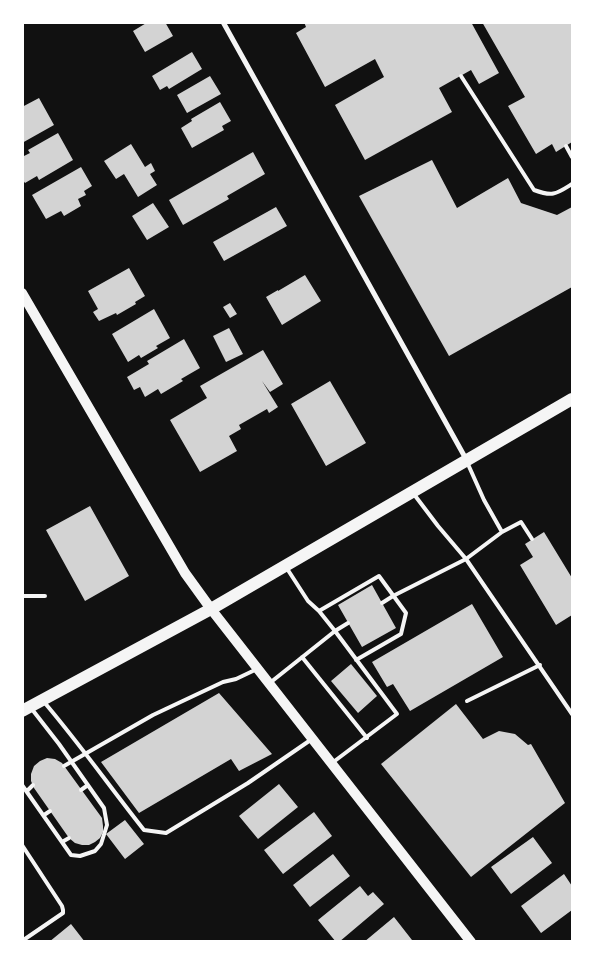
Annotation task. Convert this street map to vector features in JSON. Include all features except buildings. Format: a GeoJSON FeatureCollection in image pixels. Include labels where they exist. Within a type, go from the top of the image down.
{"type":"FeatureCollection","features":[{"type":"Feature","properties":{"kind":"main road"},"geometry":{"type":"LineString","coordinates":[[22,293],[185,573],[211,610],[471,942]]}},
{"type":"Feature","properties":{"kind":"main road"},"geometry":{"type":"LineString","coordinates":[[32,706],[211,610],[572,399]]}},
{"type":"Feature","properties":{"kind":"street"},"geometry":{"type":"LineString","coordinates":[[223,22],[467,460]]}},
{"type":"Feature","properties":{"kind":"lane"},"geometry":{"type":"LineString","coordinates":[[461,76],[534,190],[545,194],[556,194],[572,184]]}},
{"type":"Feature","properties":{"kind":"lane"},"geometry":{"type":"LineString","coordinates":[[566,146],[572,157]]}},
{"type":"Feature","properties":{"kind":"lane"},"geometry":{"type":"LineString","coordinates":[[467,460],[484,500],[502,532]]}},
{"type":"Feature","properties":{"kind":"lane"},"geometry":{"type":"LineString","coordinates":[[412,492],[466,559],[572,714]]}},
{"type":"Feature","properties":{"kind":"lane"},"geometry":{"type":"LineString","coordinates":[[382,603],[466,559],[502,532],[521,522],[532,539]]}},
{"type":"Feature","properties":{"kind":"lane"},"geometry":{"type":"LineString","coordinates":[[285,566],[308,602],[319,611],[335,631],[397,714],[331,763]]}},
{"type":"Feature","properties":{"kind":"lane"},"geometry":{"type":"LineString","coordinates":[[319,611],[379,576],[406,613],[401,634],[356,660]]}},
{"type":"Feature","properties":{"kind":"lane"},"geometry":{"type":"LineString","coordinates":[[22,596],[45,596]]}},
{"type":"Feature","properties":{"kind":"lane"},"geometry":{"type":"LineString","coordinates":[[269,684],[335,631],[348,623]]}},
{"type":"Feature","properties":{"kind":"lane"},"geometry":{"type":"LineString","coordinates":[[302,657],[366,738]]}},
{"type":"Feature","properties":{"kind":"lane"},"geometry":{"type":"LineString","coordinates":[[467,701],[540,665]]}},
{"type":"Feature","properties":{"kind":"lane"},"geometry":{"type":"LineString","coordinates":[[64,766],[153,715],[223,682],[236,679],[257,669]]}},
{"type":"Feature","properties":{"kind":"lane"},"geometry":{"type":"LineString","coordinates":[[32,706],[73,737],[144,830],[166,833],[248,783],[312,739]]}},
{"type":"Feature","properties":{"kind":"lane"},"geometry":{"type":"LineString","coordinates":[[22,785],[71,855],[80,856],[95,851],[102,844],[107,826],[104,808],[32,706]]}},
{"type":"Feature","properties":{"kind":"lane"},"geometry":{"type":"LineString","coordinates":[[27,791],[33,785]]}},
{"type":"Feature","properties":{"kind":"lane"},"geometry":{"type":"LineString","coordinates":[[81,790],[88,785]]}},
{"type":"Feature","properties":{"kind":"lane"},"geometry":{"type":"LineString","coordinates":[[44,816],[50,811]]}},
{"type":"Feature","properties":{"kind":"lane"},"geometry":{"type":"LineString","coordinates":[[100,816],[105,813]]}},
{"type":"Feature","properties":{"kind":"lane"},"geometry":{"type":"LineString","coordinates":[[62,842],[69,838]]}},
{"type":"Feature","properties":{"kind":"lane"},"geometry":{"type":"LineString","coordinates":[[22,846],[63,910],[62,913],[22,941]]}}]}
